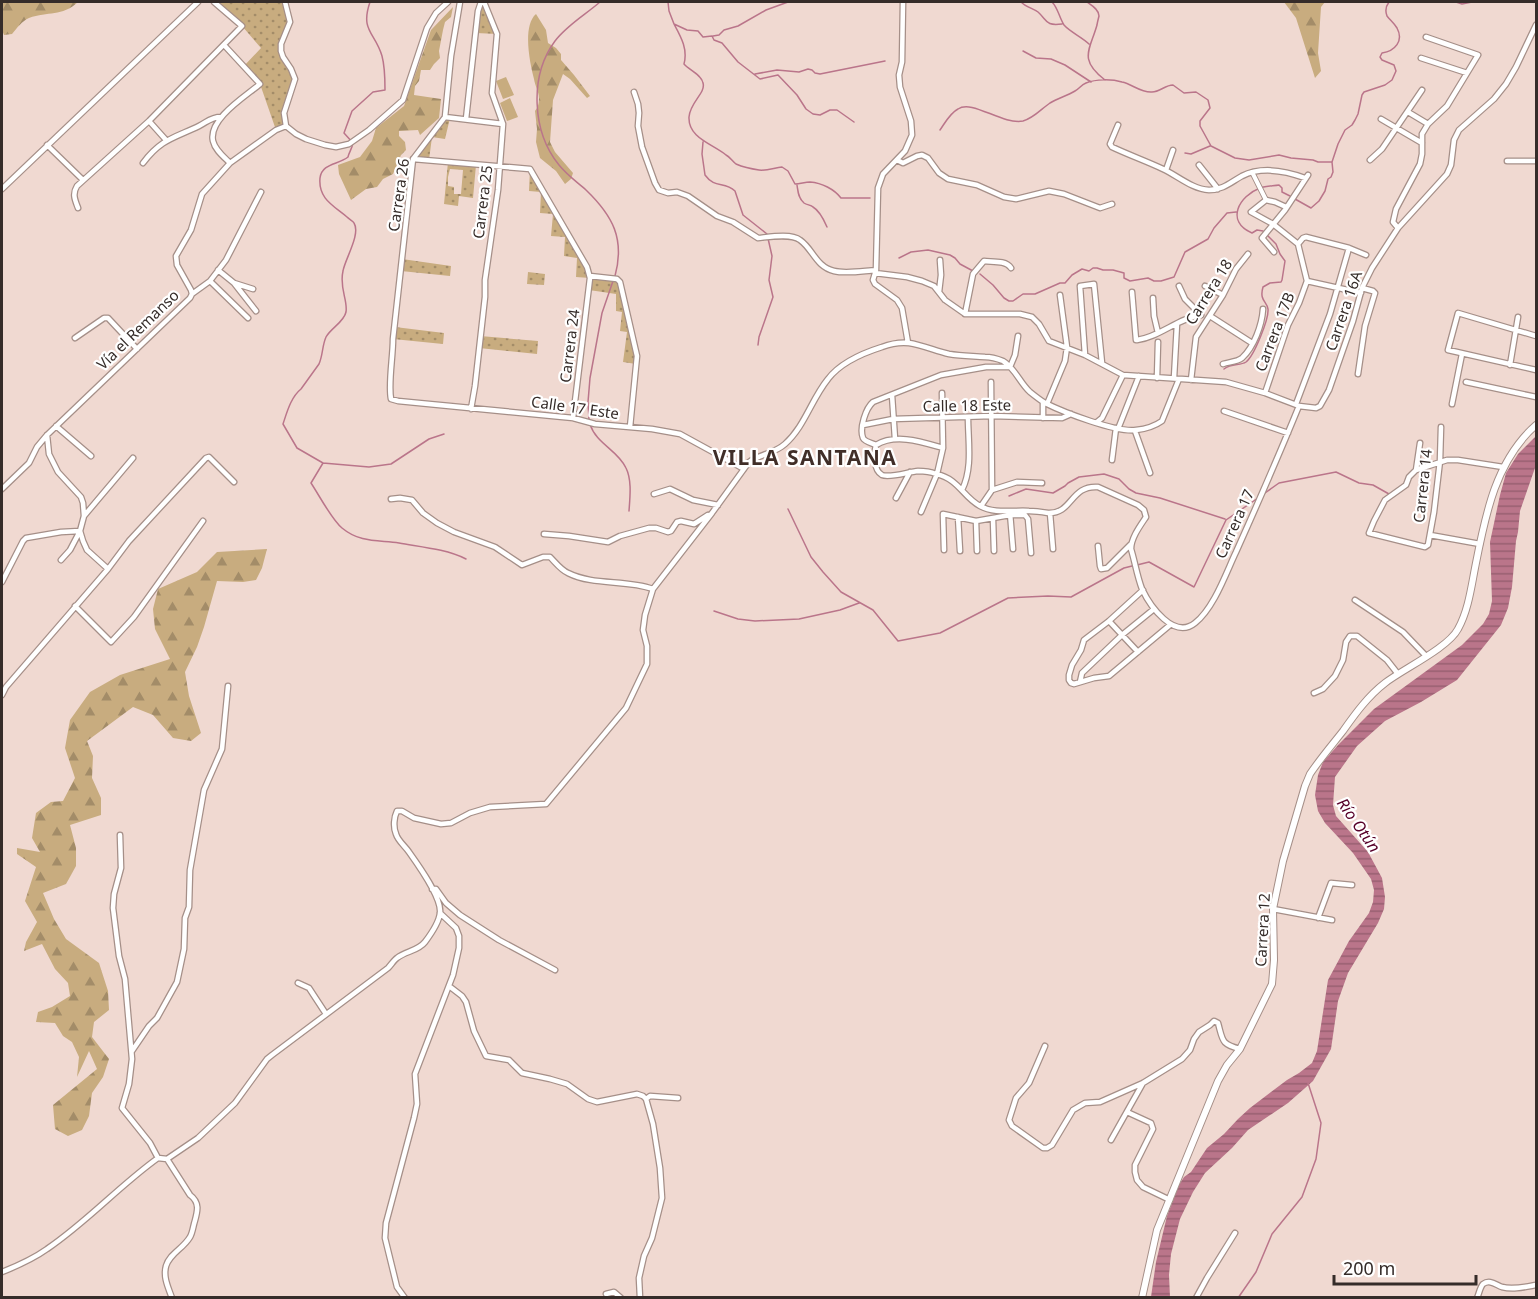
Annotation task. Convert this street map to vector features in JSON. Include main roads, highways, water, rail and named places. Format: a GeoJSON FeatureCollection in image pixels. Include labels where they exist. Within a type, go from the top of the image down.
{"type":"FeatureCollection","features":[{"type":"Feature","properties":{"kind":"waterway"},"geometry":{"type":"LineString","coordinates":[[370,2],[367,12],[368,26],[382,56],[385,90],[373,92],[352,111],[344,133],[353,143],[348,157],[327,167],[321,173],[320,178],[324,197],[353,222],[356,228],[342,277],[346,312],[343,319],[326,337],[319,364],[292,400],[283,424],[297,448],[323,463],[369,467],[391,464],[429,439],[444,434]]}},
{"type":"Feature","properties":{"kind":"waterway"},"geometry":{"type":"LineString","coordinates":[[600,2],[555,41],[541,70],[537,104],[543,137],[550,152],[562,169],[586,190],[610,219],[617,239],[618,263],[615,276]]}},
{"type":"Feature","properties":{"kind":"waterway"},"geometry":{"type":"LineString","coordinates":[[668,2],[674,24],[687,30],[698,31],[703,37],[712,36],[714,40],[722,43],[738,62],[760,79],[778,75],[797,95],[806,109],[813,114],[820,115],[830,110],[837,110],[854,122]]}},
{"type":"Feature","properties":{"kind":"waterway"},"geometry":{"type":"LineString","coordinates":[[713,36],[788,2]]}},
{"type":"Feature","properties":{"kind":"waterway"},"geometry":{"type":"LineString","coordinates":[[1021,2],[1038,12],[1050,23],[1062,24]]}},
{"type":"Feature","properties":{"kind":"waterway"},"geometry":{"type":"LineString","coordinates":[[1052,2],[1064,25],[1089,44]]}},
{"type":"Feature","properties":{"kind":"waterway"},"geometry":{"type":"LineString","coordinates":[[1087,2],[1099,14],[1089,48],[1089,60],[1091,66],[1105,80]]}},
{"type":"Feature","properties":{"kind":"waterway"},"geometry":{"type":"LineString","coordinates":[[1295,199],[1311,208],[1319,201],[1333,172],[1332,162],[1338,144],[1345,130],[1352,125],[1358,114],[1362,95],[1392,80],[1396,71],[1394,65],[1380,57],[1382,53],[1394,48],[1399,41],[1397,28],[1386,14],[1389,2]]}},
{"type":"Feature","properties":{"kind":"waterway"},"geometry":{"type":"LineString","coordinates":[[1456,2],[1462,4],[1472,2]]}},
{"type":"Feature","properties":{"kind":"waterway"},"geometry":{"type":"LineString","coordinates":[[674,24],[684,48],[684,64],[698,75],[703,83],[689,117],[693,130],[702,140],[736,164],[762,170],[782,167],[788,171],[795,184],[810,182],[819,184],[831,189],[841,198],[870,198]]}},
{"type":"Feature","properties":{"kind":"waterway"},"geometry":{"type":"LineString","coordinates":[[1023,51],[1036,58],[1051,59],[1065,65],[1091,82]]}},
{"type":"Feature","properties":{"kind":"waterway"},"geometry":{"type":"LineString","coordinates":[[755,74],[777,70],[799,72],[808,69],[820,74],[885,61]]}},
{"type":"Feature","properties":{"kind":"waterway"},"geometry":{"type":"LineString","coordinates":[[940,130],[953,113],[964,107],[979,109],[1015,121],[1027,120],[1053,101],[1094,81],[1118,81],[1148,92],[1155,92],[1173,85],[1184,93],[1196,92],[1208,100],[1210,108],[1200,121],[1200,126],[1211,146],[1235,158],[1249,160],[1279,155],[1318,162],[1332,162]]}},
{"type":"Feature","properties":{"kind":"waterway"},"geometry":{"type":"LineString","coordinates":[[703,142],[705,175],[712,182],[735,191],[743,215],[767,234],[772,256],[769,280],[773,297],[758,345]]}},
{"type":"Feature","properties":{"kind":"waterway"},"geometry":{"type":"LineString","coordinates":[[1185,153],[1191,154],[1210,146]]}},
{"type":"Feature","properties":{"kind":"waterway"},"geometry":{"type":"LineString","coordinates":[[797,185],[802,201],[818,211],[827,227]]}},
{"type":"Feature","properties":{"kind":"waterway"},"geometry":{"type":"LineString","coordinates":[[1263,231],[1257,230],[1252,233],[1239,222],[1237,216],[1241,203],[1253,192],[1267,186],[1279,185],[1282,192],[1290,196]]}},
{"type":"Feature","properties":{"kind":"waterway"},"geometry":{"type":"LineString","coordinates":[[980,274],[1009,301],[1023,294],[1035,294],[1065,283],[1082,269],[1113,270],[1124,273],[1124,278],[1130,281],[1148,278],[1161,281],[1174,277],[1185,252],[1208,239],[1227,213],[1236,212]]}},
{"type":"Feature","properties":{"kind":"waterway"},"geometry":{"type":"LineString","coordinates":[[1224,369],[1246,362],[1253,353],[1268,314],[1262,295],[1263,287],[1282,280],[1285,261],[1276,244],[1267,235]]}},
{"type":"Feature","properties":{"kind":"waterway"},"geometry":{"type":"LineString","coordinates":[[899,258],[911,252],[928,250],[950,255],[973,271]]}},
{"type":"Feature","properties":{"kind":"waterway"},"geometry":{"type":"LineString","coordinates":[[589,420],[590,378],[602,313],[613,281]]}},
{"type":"Feature","properties":{"kind":"waterway"},"geometry":{"type":"LineString","coordinates":[[590,424],[597,437],[618,456],[626,468],[630,483],[629,511]]}},
{"type":"Feature","properties":{"kind":"waterway"},"geometry":{"type":"LineString","coordinates":[[323,463],[311,483],[334,519],[349,533],[369,540],[442,551],[466,559]]}},
{"type":"Feature","properties":{"kind":"waterway"},"geometry":{"type":"LineString","coordinates":[[1265,493],[1279,483],[1336,472],[1359,483],[1373,485],[1389,494]]}},
{"type":"Feature","properties":{"kind":"waterway"},"geometry":{"type":"LineString","coordinates":[[1009,496],[1026,489],[1053,493],[1079,477],[1104,474],[1119,479],[1136,493],[1160,498],[1225,519]]}},
{"type":"Feature","properties":{"kind":"waterway"},"geometry":{"type":"LineString","coordinates":[[1137,565],[1149,562],[1194,587],[1226,520],[1258,498]]}},
{"type":"Feature","properties":{"kind":"waterway"},"geometry":{"type":"LineString","coordinates":[[788,509],[811,557],[823,572],[841,592],[873,610],[898,641],[940,633],[1008,598],[1071,597],[1124,568],[1132,566]]}},
{"type":"Feature","properties":{"kind":"waterway"},"geometry":{"type":"LineString","coordinates":[[714,611],[738,619],[755,621],[799,619],[840,610],[859,603]]}},
{"type":"Feature","properties":{"kind":"waterway"},"geometry":{"type":"LineString","coordinates":[[1238,1298],[1256,1272],[1272,1234],[1302,1197],[1316,1159],[1321,1123],[1308,1083]]}},
{"type":"Feature","properties":{"kind":"district","name":"VILLA SANTANA"},"geometry":{"type":"Point","coordinates":[805,458]}},
{"type":"Feature","properties":{"kind":"water label","name":"Río Otún"},"geometry":{"type":"Point","coordinates":[1359,825]}}]}
